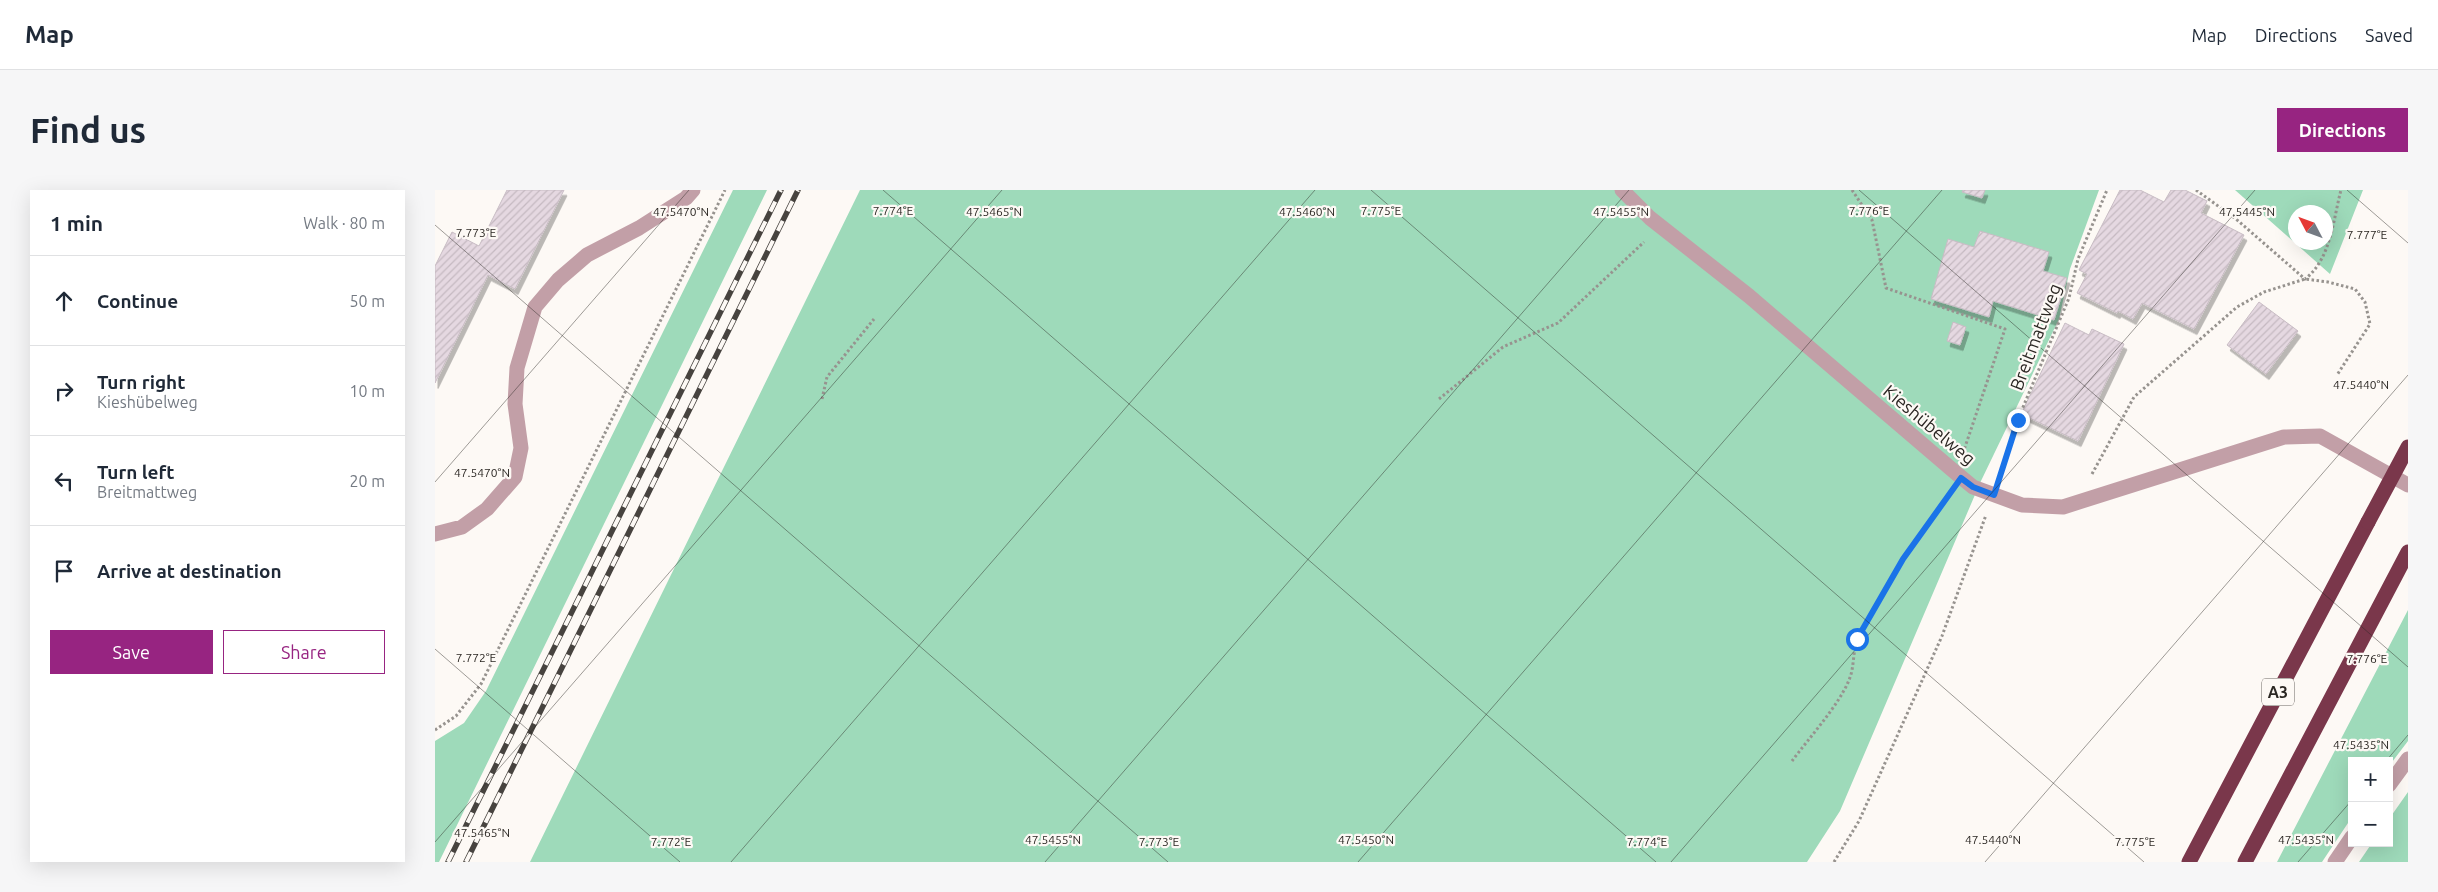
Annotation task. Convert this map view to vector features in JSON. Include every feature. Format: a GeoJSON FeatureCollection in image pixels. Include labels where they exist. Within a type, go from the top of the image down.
{"type":"FeatureCollection","features":[{"type":"Feature","properties":{"kind":"highway","name":"A3"},"geometry":{"type":"LineString","coordinates":[[2189,862],[2408,447]]}},
{"type":"Feature","properties":{"kind":"highway"},"geometry":{"type":"LineString","coordinates":[[2245,862],[2408,552]]}},
{"type":"Feature","properties":{"kind":"street"},"geometry":{"type":"LineString","coordinates":[[435,534],[462,527],[487,509],[515,477],[521,448],[515,404],[517,368],[535,307],[558,280],[587,256],[647,223],[686,198],[693,190]]}},
{"type":"Feature","properties":{"kind":"street","name":"Kieshübelweg"},"geometry":{"type":"LineString","coordinates":[[1622,190],[1660,225],[1749,296],[1959,476],[1973,487],[1994,495],[2022,505],[2063,507],[2283,437],[2320,436],[2408,485]]}},
{"type":"Feature","properties":{"kind":"street"},"geometry":{"type":"LineString","coordinates":[[2393,780],[2408,759]]}},
{"type":"Feature","properties":{"kind":"street"},"geometry":{"type":"LineString","coordinates":[[2335,862],[2348,842]]}},
{"type":"Feature","properties":{"kind":"path"},"geometry":{"type":"LineString","coordinates":[[435,730],[456,716],[481,684],[725,190]]}},
{"type":"Feature","properties":{"kind":"path"},"geometry":{"type":"LineString","coordinates":[[1792,761],[1842,694],[1850,680],[1857,639],[1903,559],[1959,476],[2005,329],[1886,288],[1872,220],[1852,190]]}},
{"type":"Feature","properties":{"kind":"path","name":"Breitmattweg"},"geometry":{"type":"LineString","coordinates":[[1834,862],[1859,821],[1942,636],[1994,495],[2018,420],[2069,298],[2078,259],[2107,190]]}},
{"type":"Feature","properties":{"kind":"path"},"geometry":{"type":"LineString","coordinates":[[2196,190],[2236,219],[2305,279],[2328,282],[2355,289],[2365,302],[2370,324],[2337,375]]}},
{"type":"Feature","properties":{"kind":"path"},"geometry":{"type":"LineString","coordinates":[[2092,498],[2092,471],[2135,397],[2169,364],[2237,307],[2264,292],[2305,279],[2315,271],[2324,257],[2341,190]]}},
{"type":"Feature","properties":{"kind":"path"},"geometry":{"type":"LineString","coordinates":[[1439,399],[1503,347],[1558,323],[1660,225]]}},
{"type":"Feature","properties":{"kind":"path"},"geometry":{"type":"LineString","coordinates":[[822,399],[827,377],[874,320]]}},
{"type":"Feature","properties":{"kind":"green space"},"geometry":{"type":"Polygon","coordinates":[[[733,190],[767,190],[439,862],[435,862],[435,741],[464,723],[486,691],[733,190]]]}},
{"type":"Feature","properties":{"kind":"green space"},"geometry":{"type":"Polygon","coordinates":[[[860,190],[2099,190],[2070,269],[2059,319],[1980,483],[1840,811],[1807,862],[530,862],[860,190]]]}},
{"type":"Feature","properties":{"kind":"green space"},"geometry":{"type":"Polygon","coordinates":[[[2235,190],[2363,190],[2330,274],[2303,250],[2333,250],[2333,205],[2288,205],[2288,237],[2235,190]]]}},
{"type":"Feature","properties":{"kind":"green space"},"geometry":{"type":"Polygon","coordinates":[[[2408,610],[2408,741],[2393,761],[2393,757],[2348,757],[2348,823],[2322,862],[2277,862],[2408,610]]]}},
{"type":"Feature","properties":{"kind":"green space"},"geometry":{"type":"Polygon","coordinates":[[[2408,792],[2408,862],[2359,862],[2369,847],[2393,847],[2393,813],[2408,792]]]}},
{"type":"Feature","properties":{"kind":"building"},"geometry":{"type":"Polygon","coordinates":[[[507,190],[564,190],[515,289],[488,275],[435,383],[435,266],[452,232],[479,246],[507,190]]]}},
{"type":"Feature","properties":{"kind":"building"},"geometry":{"type":"Polygon","coordinates":[[[1963,190],[1985,190],[1982,198],[1962,192],[1963,190]]]}},
{"type":"Feature","properties":{"kind":"building"},"geometry":{"type":"Polygon","coordinates":[[[2120,190],[2140,190],[2164,202],[2171,190],[2185,190],[2207,201],[2201,213],[2244,235],[2194,329],[2142,303],[2133,319],[2077,293],[2087,274],[2079,270],[2120,190]]]}},
{"type":"Feature","properties":{"kind":"building"},"geometry":{"type":"Polygon","coordinates":[[[1980,231],[2049,252],[2043,271],[2067,278],[2054,320],[1993,301],[1989,317],[1931,299],[1948,239],[1974,247],[1980,231]]]}},
{"type":"Feature","properties":{"kind":"building"},"geometry":{"type":"Polygon","coordinates":[[[2259,302],[2298,331],[2266,374],[2227,345],[2259,302]]]}},
{"type":"Feature","properties":{"kind":"building"},"geometry":{"type":"Polygon","coordinates":[[[1953,322],[1966,327],[1960,345],[1947,341],[1953,322]]]}},
{"type":"Feature","properties":{"kind":"building"},"geometry":{"type":"Polygon","coordinates":[[[2065,323],[2089,335],[2092,329],[2124,344],[2078,441],[2021,414],[2065,323]]]}},
{"type":"Feature","properties":{"kind":"railway"},"geometry":{"type":"LineString","coordinates":[[448,862],[781,190]]}},
{"type":"Feature","properties":{"kind":"railway"},"geometry":{"type":"LineString","coordinates":[[466,862],[798,190]]}},
{"type":"Feature","properties":{"kind":"route"},"geometry":{"type":"LineString","coordinates":[[1857,639],[1903,559],[1961,478],[1973,487],[1994,495],[2018,420]]}}]}
